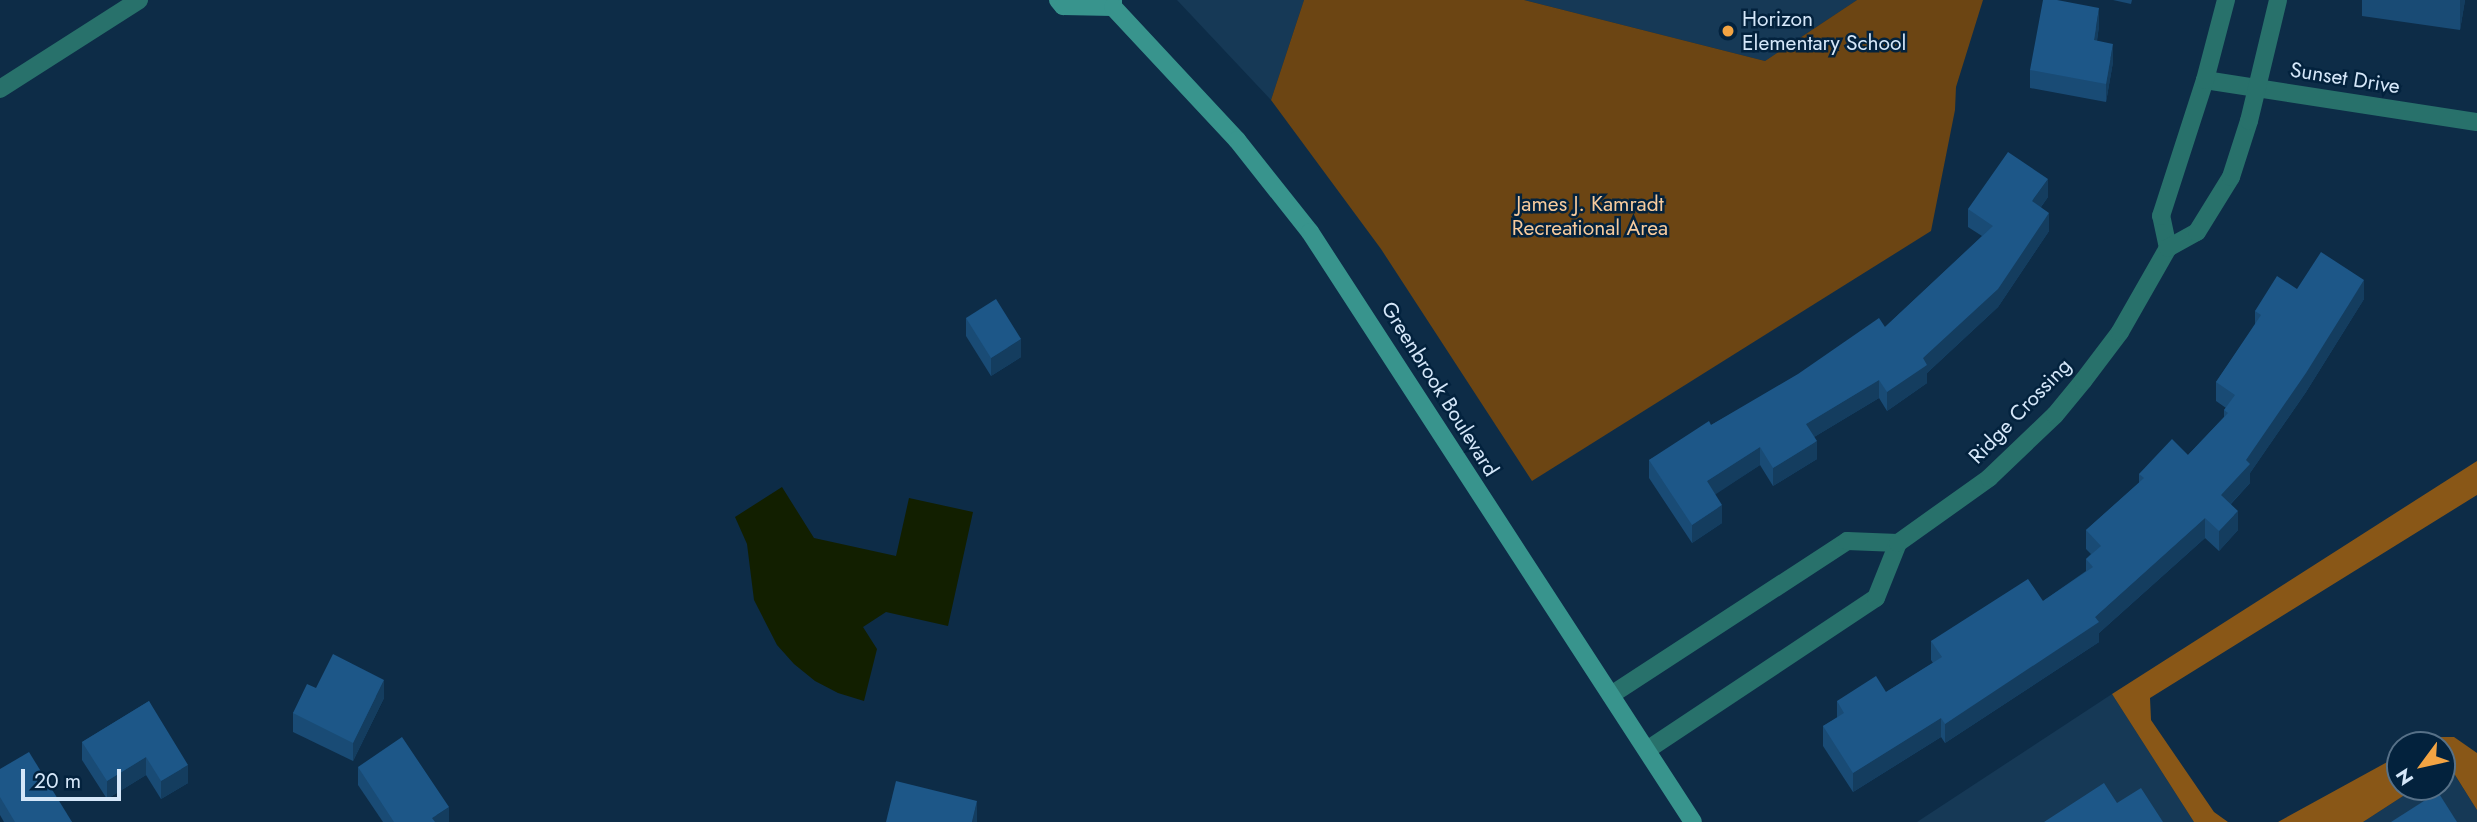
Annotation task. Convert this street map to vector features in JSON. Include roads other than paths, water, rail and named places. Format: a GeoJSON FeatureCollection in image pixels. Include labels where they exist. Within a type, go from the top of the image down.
{"type":"FeatureCollection","features":[{"type":"Feature","properties":{"kind":"main road","name":"Greenbrook Boulevard"},"geometry":{"type":"LineString","coordinates":[[1058,0],[1063,6],[1113,3],[1237,140],[1310,232],[1693,822]]}},
{"type":"Feature","properties":{"kind":"street"},"geometry":{"type":"LineString","coordinates":[[0,89],[139,0]]}},
{"type":"Feature","properties":{"kind":"street"},"geometry":{"type":"LineString","coordinates":[[2168,248],[2161,216],[2205,80],[2226,0]]}},
{"type":"Feature","properties":{"kind":"street","name":"Ridge Crossing"},"geometry":{"type":"LineString","coordinates":[[1898,542],[1989,478],[2054,415],[2120,332],[2168,248],[2197,232],[2231,177],[2257,88],[2278,0]]}},
{"type":"Feature","properties":{"kind":"street","name":"Sunset Drive"},"geometry":{"type":"LineString","coordinates":[[2205,80],[2477,122]]}},
{"type":"Feature","properties":{"kind":"street"},"geometry":{"type":"LineString","coordinates":[[1611,695],[1847,541],[1898,542],[1876,598],[1647,750]]}},
{"type":"Feature","properties":{"kind":"place","name":"Horizon Elementary School"},"geometry":{"type":"Point","coordinates":[1728,31]}},
{"type":"Feature","properties":{"kind":"park label","name":"James J. Kamradt Recreational Area"},"geometry":{"type":"Point","coordinates":[1590,216]}}]}
